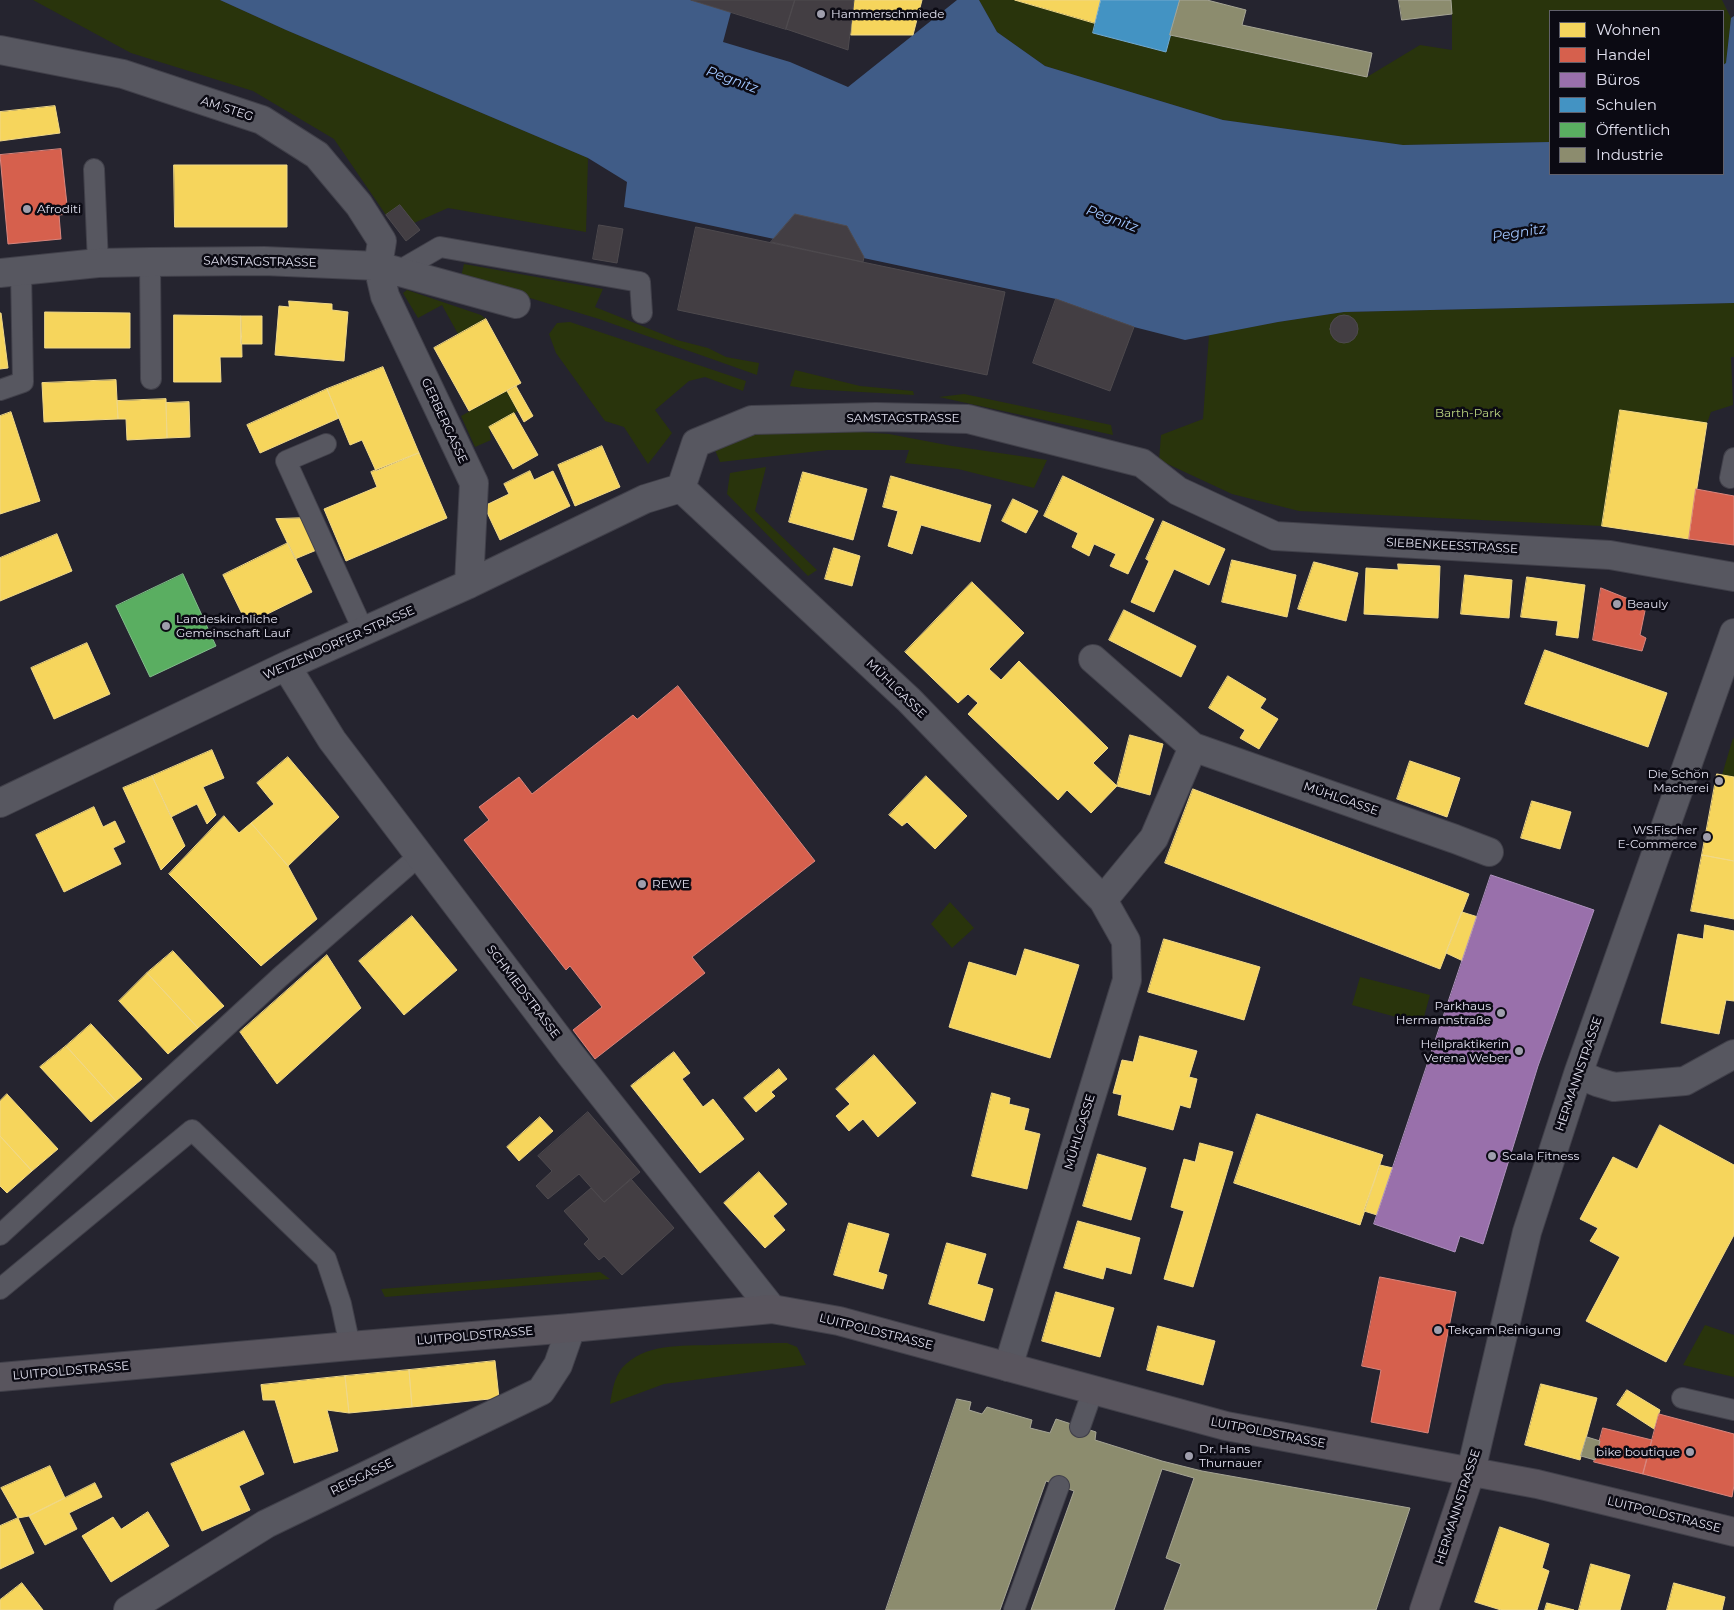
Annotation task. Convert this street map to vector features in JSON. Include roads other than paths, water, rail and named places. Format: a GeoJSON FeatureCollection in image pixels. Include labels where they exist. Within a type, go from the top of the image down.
{"type":"FeatureCollection","features":[{"type":"Feature","properties":{"kind":"main road","name":"LUITPOLDSTRASSE"},"geometry":{"type":"LineString","coordinates":[[0,1377],[571,1328],[772,1308],[839,1321],[1226,1426],[1537,1484],[1734,1532]]}},
{"type":"Feature","properties":{"kind":"main road","name":"HERMANNSTRASSE"},"geometry":{"type":"LineString","coordinates":[[1424,1610],[1471,1471]]}},
{"type":"Feature","properties":{"kind":"street","name":"AM STEG"},"geometry":{"type":"LineString","coordinates":[[0,50],[123,74],[262,120],[317,155],[359,205],[382,241],[388,269]]}},
{"type":"Feature","properties":{"kind":"street","name":"SAMSTAGSTRASSE"},"geometry":{"type":"LineString","coordinates":[[11,272],[98,263],[264,261],[388,269],[516,304]]}},
{"type":"Feature","properties":{"kind":"street","name":"GERBERGASSE"},"geometry":{"type":"LineString","coordinates":[[388,269],[385,296],[474,483],[470,584]]}},
{"type":"Feature","properties":{"kind":"street","name":"SAMSTAGSTRASSE"},"geometry":{"type":"LineString","coordinates":[[681,488],[696,443],[752,420],[876,417],[968,418],[1142,462],[1178,491]]}},
{"type":"Feature","properties":{"kind":"street","name":"WETZENDORFER STRASSE"},"geometry":{"type":"LineString","coordinates":[[0,803],[286,666],[470,584],[645,499],[681,488]]}},
{"type":"Feature","properties":{"kind":"street","name":"MÜHLGASSE"},"geometry":{"type":"LineString","coordinates":[[681,488],[909,700],[1103,900],[1126,941],[1127,980],[1008,1367]]}},
{"type":"Feature","properties":{"kind":"street","name":"SIEBENKEESSTRASSE"},"geometry":{"type":"LineString","coordinates":[[1178,491],[1275,536],[1610,555],[1734,577]]}},
{"type":"Feature","properties":{"kind":"street","name":"HERMANNSTRASSE"},"geometry":{"type":"LineString","coordinates":[[1471,1471],[1527,1232],[1578,1074],[1734,633]]}},
{"type":"Feature","properties":{"kind":"street","name":"MÜHLGASSE"},"geometry":{"type":"LineString","coordinates":[[1093,660],[1193,747],[1455,838],[1489,852]]}},
{"type":"Feature","properties":{"kind":"street","name":"SCHMIEDSTRASSE"},"geometry":{"type":"LineString","coordinates":[[286,666],[332,740],[570,1054],[772,1308]]}},
{"type":"Feature","properties":{"kind":"street"},"geometry":{"type":"LineString","coordinates":[[1103,900],[1154,838],[1193,747]]}},
{"type":"Feature","properties":{"kind":"street"},"geometry":{"type":"LineString","coordinates":[[1578,1074],[1614,1087],[1685,1081],[1734,1054]]}},
{"type":"Feature","properties":{"kind":"street","name":"REISGASSE"},"geometry":{"type":"LineString","coordinates":[[128,1610],[266,1524],[541,1391],[558,1365],[571,1328]]}},
{"type":"Feature","properties":{"kind":"lane"},"geometry":{"type":"LineString","coordinates":[[94,169],[98,263]]}},
{"type":"Feature","properties":{"kind":"lane"},"geometry":{"type":"LineString","coordinates":[[388,269],[440,247],[640,282],[642,313]]}},
{"type":"Feature","properties":{"kind":"lane"},"geometry":{"type":"LineString","coordinates":[[150,262],[151,379]]}},
{"type":"Feature","properties":{"kind":"lane"},"geometry":{"type":"LineString","coordinates":[[0,390],[22,382],[11,272]]}},
{"type":"Feature","properties":{"kind":"lane"},"geometry":{"type":"LineString","coordinates":[[326,444],[286,461],[364,632]]}},
{"type":"Feature","properties":{"kind":"lane"},"geometry":{"type":"LineString","coordinates":[[1730,478],[1734,458]]}},
{"type":"Feature","properties":{"kind":"lane"},"geometry":{"type":"LineString","coordinates":[[0,1235],[280,977],[420,856]]}},
{"type":"Feature","properties":{"kind":"lane"},"geometry":{"type":"LineString","coordinates":[[0,1289],[192,1130],[326,1259],[341,1304],[350,1346]]}},
{"type":"Feature","properties":{"kind":"lane"},"geometry":{"type":"LineString","coordinates":[[1080,1427],[1093,1390]]}},
{"type":"Feature","properties":{"kind":"lane"},"geometry":{"type":"LineString","coordinates":[[1682,1398],[1734,1410]]}},
{"type":"Feature","properties":{"kind":"lane"},"geometry":{"type":"LineString","coordinates":[[1014,1610],[1059,1486]]}},
{"type":"Feature","properties":{"kind":"water","name":"Pegnitz"},"geometry":{"type":"Polygon","coordinates":[[[220,0],[691,0],[731,12],[723,42],[790,62],[848,87],[957,0],[979,0],[997,32],[1045,66],[1223,120],[1403,145],[1549,142],[1549,175],[1724,175],[1724,64],[1726,63],[1731,18],[1734,16],[1734,303],[1344,312],[1278,322],[1185,340],[1134,327],[1056,299],[624,207],[627,182],[588,158],[286,30],[220,0]]]}},
{"type":"Feature","properties":{"kind":"place","name":"Hammerschmiede"},"geometry":{"type":"Point","coordinates":[821,14]}},
{"type":"Feature","properties":{"kind":"place","name":"Afroditi"},"geometry":{"type":"Point","coordinates":[27,209]}},
{"type":"Feature","properties":{"kind":"place","name":"Beauly"},"geometry":{"type":"Point","coordinates":[1617,604]}},
{"type":"Feature","properties":{"kind":"place","name":"Landeskirchliche Gemeinschaft Lauf"},"geometry":{"type":"Point","coordinates":[166,626]}},
{"type":"Feature","properties":{"kind":"place","name":"Die Schön Macherei"},"geometry":{"type":"Point","coordinates":[1719,781]}},
{"type":"Feature","properties":{"kind":"place","name":"WSFischer E-Commerce"},"geometry":{"type":"Point","coordinates":[1707,837]}},
{"type":"Feature","properties":{"kind":"place","name":"REWE"},"geometry":{"type":"Point","coordinates":[642,884]}},
{"type":"Feature","properties":{"kind":"place","name":"Parkhaus Hermannstraße"},"geometry":{"type":"Point","coordinates":[1501,1013]}},
{"type":"Feature","properties":{"kind":"place","name":"Heilpraktikerin Verena Weber"},"geometry":{"type":"Point","coordinates":[1519,1051]}},
{"type":"Feature","properties":{"kind":"place","name":"Scala Fitness"},"geometry":{"type":"Point","coordinates":[1492,1156]}},
{"type":"Feature","properties":{"kind":"place","name":"Tekçam Reinigung"},"geometry":{"type":"Point","coordinates":[1438,1330]}},
{"type":"Feature","properties":{"kind":"place","name":"bike boutique"},"geometry":{"type":"Point","coordinates":[1690,1452]}},
{"type":"Feature","properties":{"kind":"place","name":"Dr. Hans Thurnauer"},"geometry":{"type":"Point","coordinates":[1189,1456]}},
{"type":"Feature","properties":{"kind":"park label","name":"Barth-Park"},"geometry":{"type":"Point","coordinates":[1468,413]}}]}
